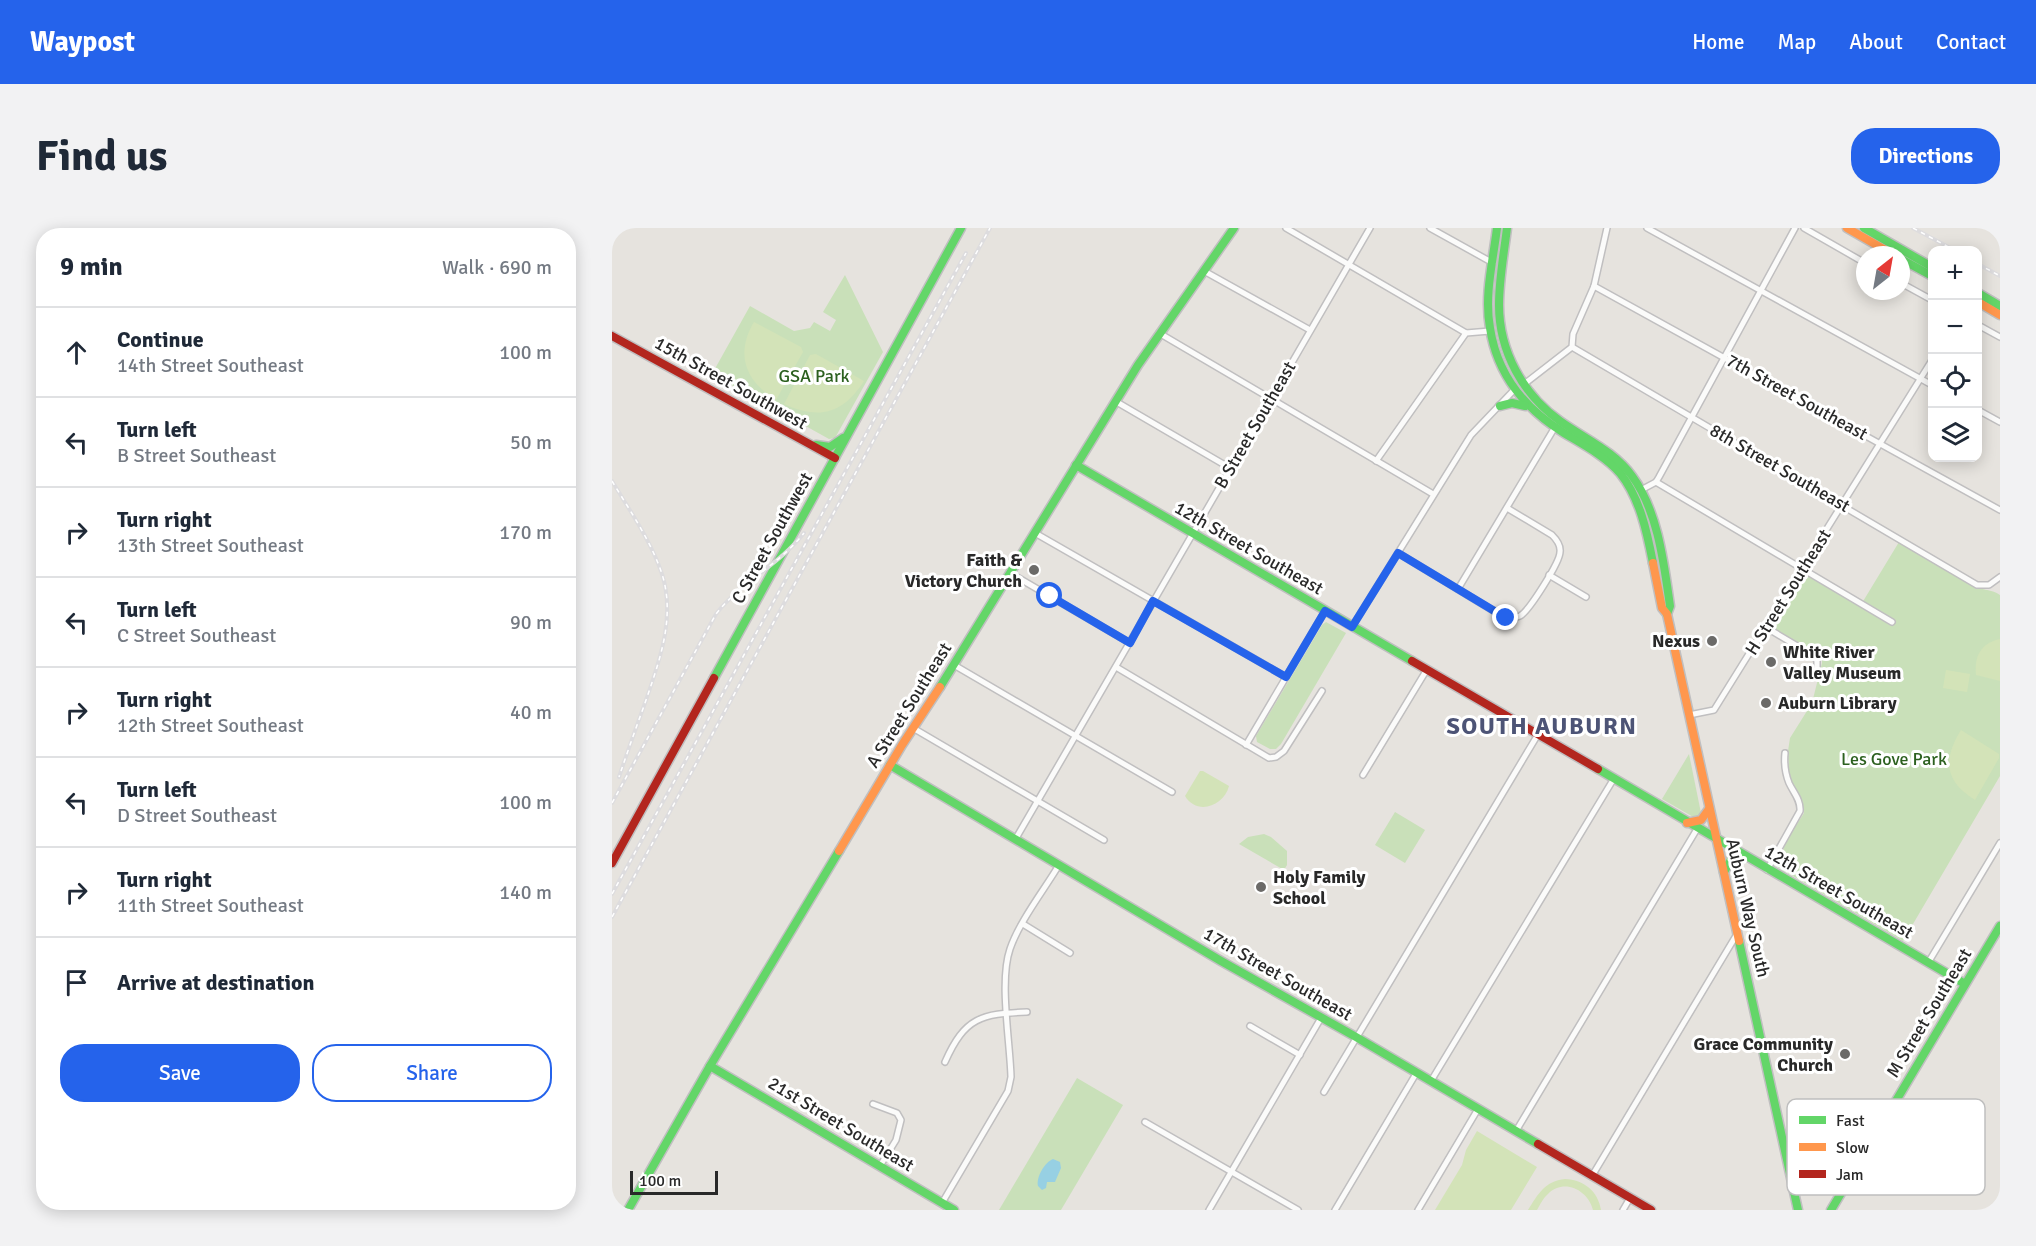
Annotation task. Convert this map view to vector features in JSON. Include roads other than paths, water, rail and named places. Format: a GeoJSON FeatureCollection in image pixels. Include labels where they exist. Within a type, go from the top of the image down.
{"type":"FeatureCollection","features":[{"type":"Feature","properties":{"kind":"main road","name":"C Street Southwest"},"geometry":{"type":"LineString","coordinates":[[612,863],[961,228]]}},
{"type":"Feature","properties":{"kind":"main road","name":"A Street Southeast"},"geometry":{"type":"LineString","coordinates":[[628,1210],[710,1066],[890,765],[954,665],[1115,401],[1159,333],[1234,228]]}},
{"type":"Feature","properties":{"kind":"main road","name":"Auburn Way South"},"geometry":{"type":"LineString","coordinates":[[1497,228],[1488,308],[1490,331],[1499,362],[1514,390],[1529,408],[1555,428],[1602,456],[1638,493]]}},
{"type":"Feature","properties":{"kind":"main road","name":"Auburn Way South"},"geometry":{"type":"LineString","coordinates":[[1507,228],[1499,307],[1504,343],[1511,363],[1531,395],[1556,418],[1616,458],[1649,509],[1670,606],[1667,614],[1787,1160]]}},
{"type":"Feature","properties":{"kind":"main road"},"geometry":{"type":"LineString","coordinates":[[1847,228],[1878,246]]}},
{"type":"Feature","properties":{"kind":"main road"},"geometry":{"type":"LineString","coordinates":[[1864,228],[1928,265]]}},
{"type":"Feature","properties":{"kind":"main road"},"geometry":{"type":"LineString","coordinates":[[1910,264],[1928,274]]}},
{"type":"Feature","properties":{"kind":"main road"},"geometry":{"type":"LineString","coordinates":[[1982,296],[2000,306]]}},
{"type":"Feature","properties":{"kind":"main road"},"geometry":{"type":"LineString","coordinates":[[1982,305],[2000,315]]}},
{"type":"Feature","properties":{"kind":"main road","name":"15th Street Southwest"},"geometry":{"type":"LineString","coordinates":[[612,336],[835,458]]}},
{"type":"Feature","properties":{"kind":"main road"},"geometry":{"type":"LineString","coordinates":[[1493,344],[1498,348],[1511,376],[1523,385],[1526,396],[1542,414],[1545,421]]}},
{"type":"Feature","properties":{"kind":"main road"},"geometry":{"type":"LineString","coordinates":[[1500,406],[1512,403],[1529,408]]}},
{"type":"Feature","properties":{"kind":"main road"},"geometry":{"type":"LineString","coordinates":[[807,443],[830,447],[839,442],[850,430]]}},
{"type":"Feature","properties":{"kind":"main road","name":"12th Street Southeast"},"geometry":{"type":"LineString","coordinates":[[1076,465],[1965,984]]}},
{"type":"Feature","properties":{"kind":"main road","name":"17th Street Southeast"},"geometry":{"type":"LineString","coordinates":[[890,765],[1651,1210]]}},
{"type":"Feature","properties":{"kind":"main road"},"geometry":{"type":"LineString","coordinates":[[1687,823],[1701,820],[1709,810]]}},
{"type":"Feature","properties":{"kind":"main road"},"geometry":{"type":"LineString","coordinates":[[1723,873],[1731,858],[1747,858]]}},
{"type":"Feature","properties":{"kind":"main road","name":"M Street Southeast"},"geometry":{"type":"LineString","coordinates":[[1897,1099],[2000,926]]}},
{"type":"Feature","properties":{"kind":"main road","name":"21st Street Southeast"},"geometry":{"type":"LineString","coordinates":[[710,1066],[954,1210]]}},
{"type":"Feature","properties":{"kind":"main road","name":"Auburn Way South"},"geometry":{"type":"LineString","coordinates":[[1795,1195],[1798,1210]]}},
{"type":"Feature","properties":{"kind":"main road","name":"M Street Southeast"},"geometry":{"type":"LineString","coordinates":[[1831,1210],[1840,1195]]}},
{"type":"Feature","properties":{"kind":"street"},"geometry":{"type":"LineString","coordinates":[[1286,228],[1466,333],[1490,331]]}},
{"type":"Feature","properties":{"kind":"street","name":"B Street Southeast"},"geometry":{"type":"LineString","coordinates":[[1015,840],[1370,228]]}},
{"type":"Feature","properties":{"kind":"street"},"geometry":{"type":"LineString","coordinates":[[1430,228],[1493,263]]}},
{"type":"Feature","properties":{"kind":"street"},"geometry":{"type":"LineString","coordinates":[[1523,385],[1572,348],[1573,334],[1594,286],[1608,228]]}},
{"type":"Feature","properties":{"kind":"street"},"geometry":{"type":"LineString","coordinates":[[1647,228],[1928,382]]}},
{"type":"Feature","properties":{"kind":"street"},"geometry":{"type":"LineString","coordinates":[[1638,493],[1656,482],[1795,228]]}},
{"type":"Feature","properties":{"kind":"street"},"geometry":{"type":"LineString","coordinates":[[1804,228],[1856,258]]}},
{"type":"Feature","properties":{"kind":"street"},"geometry":{"type":"LineString","coordinates":[[1204,271],[1310,330]]}},
{"type":"Feature","properties":{"kind":"street","name":"7th Street Southeast"},"geometry":{"type":"LineString","coordinates":[[1594,286],[2000,510]]}},
{"type":"Feature","properties":{"kind":"street"},"geometry":{"type":"LineString","coordinates":[[1910,288],[1928,298]]}},
{"type":"Feature","properties":{"kind":"street"},"geometry":{"type":"LineString","coordinates":[[1982,328],[2000,337]]}},
{"type":"Feature","properties":{"kind":"street"},"geometry":{"type":"LineString","coordinates":[[1159,333],[1433,494]]}},
{"type":"Feature","properties":{"kind":"street"},"geometry":{"type":"LineString","coordinates":[[1376,461],[1466,333]]}},
{"type":"Feature","properties":{"kind":"street","name":"8th Street Southeast"},"geometry":{"type":"LineString","coordinates":[[1572,348],[1977,585],[1989,585],[2000,577]]}},
{"type":"Feature","properties":{"kind":"street","name":"H Street Southeast"},"geometry":{"type":"LineString","coordinates":[[1689,715],[1714,710],[1928,367]]}},
{"type":"Feature","properties":{"kind":"street"},"geometry":{"type":"LineString","coordinates":[[1352,627],[1475,429],[1514,390]]}},
{"type":"Feature","properties":{"kind":"street"},"geometry":{"type":"LineString","coordinates":[[1115,401],[1230,468]]}},
{"type":"Feature","properties":{"kind":"street"},"geometry":{"type":"LineString","coordinates":[[1982,413],[2000,422]]}},
{"type":"Feature","properties":{"kind":"street"},"geometry":{"type":"LineString","coordinates":[[1458,589],[1555,428]]}},
{"type":"Feature","properties":{"kind":"street"},"geometry":{"type":"LineString","coordinates":[[1656,482],[1893,622]]}},
{"type":"Feature","properties":{"kind":"street"},"geometry":{"type":"LineString","coordinates":[[1398,553],[1502,616],[1517,617],[1527,610],[1549,575],[1558,559],[1560,546],[1552,536],[1507,508]]}},
{"type":"Feature","properties":{"kind":"street"},"geometry":{"type":"LineString","coordinates":[[1035,532],[1286,677]]}},
{"type":"Feature","properties":{"kind":"street"},"geometry":{"type":"LineString","coordinates":[[1010,573],[1130,643]]}},
{"type":"Feature","properties":{"kind":"street"},"geometry":{"type":"LineString","coordinates":[[1549,575],[1586,597]]}},
{"type":"Feature","properties":{"kind":"street"},"geometry":{"type":"LineString","coordinates":[[1246,745],[1325,611]]}},
{"type":"Feature","properties":{"kind":"street"},"geometry":{"type":"LineString","coordinates":[[1767,628],[1814,656],[1817,668]]}},
{"type":"Feature","properties":{"kind":"street"},"geometry":{"type":"LineString","coordinates":[[954,665],[1172,792]]}},
{"type":"Feature","properties":{"kind":"street"},"geometry":{"type":"LineString","coordinates":[[1116,667],[1260,754],[1273,758],[1282,753],[1322,691]]}},
{"type":"Feature","properties":{"kind":"street"},"geometry":{"type":"LineString","coordinates":[[1363,776],[1426,671]]}},
{"type":"Feature","properties":{"kind":"street"},"geometry":{"type":"LineString","coordinates":[[913,728],[1104,840]]}},
{"type":"Feature","properties":{"kind":"street"},"geometry":{"type":"LineString","coordinates":[[1324,1092],[1537,736]]}},
{"type":"Feature","properties":{"kind":"street"},"geometry":{"type":"LineString","coordinates":[[1767,870],[1800,811],[1800,804],[1786,772],[1785,753]]}},
{"type":"Feature","properties":{"kind":"street"},"geometry":{"type":"LineString","coordinates":[[1431,1081],[1613,780]]}},
{"type":"Feature","properties":{"kind":"street"},"geometry":{"type":"LineString","coordinates":[[1516,1131],[1697,829]]}},
{"type":"Feature","properties":{"kind":"street"},"geometry":{"type":"LineString","coordinates":[[1928,963],[2000,843]]}},
{"type":"Feature","properties":{"kind":"street"},"geometry":{"type":"LineString","coordinates":[[942,1203],[1008,1091],[1011,1077],[1006,975],[1008,957],[1013,941],[1059,865]]}},
{"type":"Feature","properties":{"kind":"street"},"geometry":{"type":"LineString","coordinates":[[1023,924],[1070,953]]}},
{"type":"Feature","properties":{"kind":"street"},"geometry":{"type":"LineString","coordinates":[[1592,1176],[1737,934]]}},
{"type":"Feature","properties":{"kind":"street"},"geometry":{"type":"LineString","coordinates":[[945,1062],[957,1039],[968,1025],[981,1018],[1027,1012]]}},
{"type":"Feature","properties":{"kind":"street"},"geometry":{"type":"LineString","coordinates":[[1209,1210],[1322,1018]]}},
{"type":"Feature","properties":{"kind":"street"},"geometry":{"type":"LineString","coordinates":[[1250,1026],[1300,1055]]}},
{"type":"Feature","properties":{"kind":"street"},"geometry":{"type":"LineString","coordinates":[[1335,1210],[1417,1072]]}},
{"type":"Feature","properties":{"kind":"street"},"geometry":{"type":"LineString","coordinates":[[873,1104],[897,1113],[901,1120],[896,1140],[880,1166]]}},
{"type":"Feature","properties":{"kind":"street"},"geometry":{"type":"LineString","coordinates":[[1418,1210],[1478,1108]]}},
{"type":"Feature","properties":{"kind":"street"},"geometry":{"type":"LineString","coordinates":[[1145,1122],[1298,1210]]}},
{"type":"Feature","properties":{"kind":"street"},"geometry":{"type":"LineString","coordinates":[[1623,1210],[1630,1198]]}},
{"type":"Feature","properties":{"kind":"water"},"geometry":{"type":"Polygon","coordinates":[[[1053,1159],[1060,1162],[1061,1168],[1055,1182],[1047,1182],[1046,1188],[1042,1190],[1038,1186],[1040,1174],[1047,1163],[1053,1159]]]}},
{"type":"Feature","properties":{"kind":"railway"},"geometry":{"type":"LineString","coordinates":[[612,917],[990,228]]}},
{"type":"Feature","properties":{"kind":"railway"},"geometry":{"type":"LineString","coordinates":[[1913,228],[1947,246]]}},
{"type":"Feature","properties":{"kind":"railway"},"geometry":{"type":"LineString","coordinates":[[612,894],[966,253]]}},
{"type":"Feature","properties":{"kind":"railway"},"geometry":{"type":"LineString","coordinates":[[1982,266],[2000,276]]}},
{"type":"Feature","properties":{"kind":"railway"},"geometry":{"type":"LineString","coordinates":[[612,481],[652,550],[662,574],[667,607],[660,656],[619,777]]}},
{"type":"Feature","properties":{"kind":"railway"},"geometry":{"type":"LineString","coordinates":[[612,803],[716,614],[726,602],[783,555],[804,533]]}},
{"type":"Feature","properties":{"kind":"place","name":"Faith & Victory Church"},"geometry":{"type":"Point","coordinates":[1034,570]}},
{"type":"Feature","properties":{"kind":"place","name":"Nexus"},"geometry":{"type":"Point","coordinates":[1712,641]}},
{"type":"Feature","properties":{"kind":"place","name":"White River Valley Museum"},"geometry":{"type":"Point","coordinates":[1771,662]}},
{"type":"Feature","properties":{"kind":"place","name":"Auburn Library"},"geometry":{"type":"Point","coordinates":[1766,703]}},
{"type":"Feature","properties":{"kind":"place","name":"Holy Family School"},"geometry":{"type":"Point","coordinates":[1261,887]}},
{"type":"Feature","properties":{"kind":"place","name":"Grace Community Church"},"geometry":{"type":"Point","coordinates":[1845,1054]}},
{"type":"Feature","properties":{"kind":"district","name":"SOUTH AUBURN"},"geometry":{"type":"Point","coordinates":[1542,726]}},
{"type":"Feature","properties":{"kind":"park label","name":"GSA Park"},"geometry":{"type":"Point","coordinates":[814,376]}},
{"type":"Feature","properties":{"kind":"park label","name":"Les Gove Park"},"geometry":{"type":"Point","coordinates":[1894,759]}}]}
